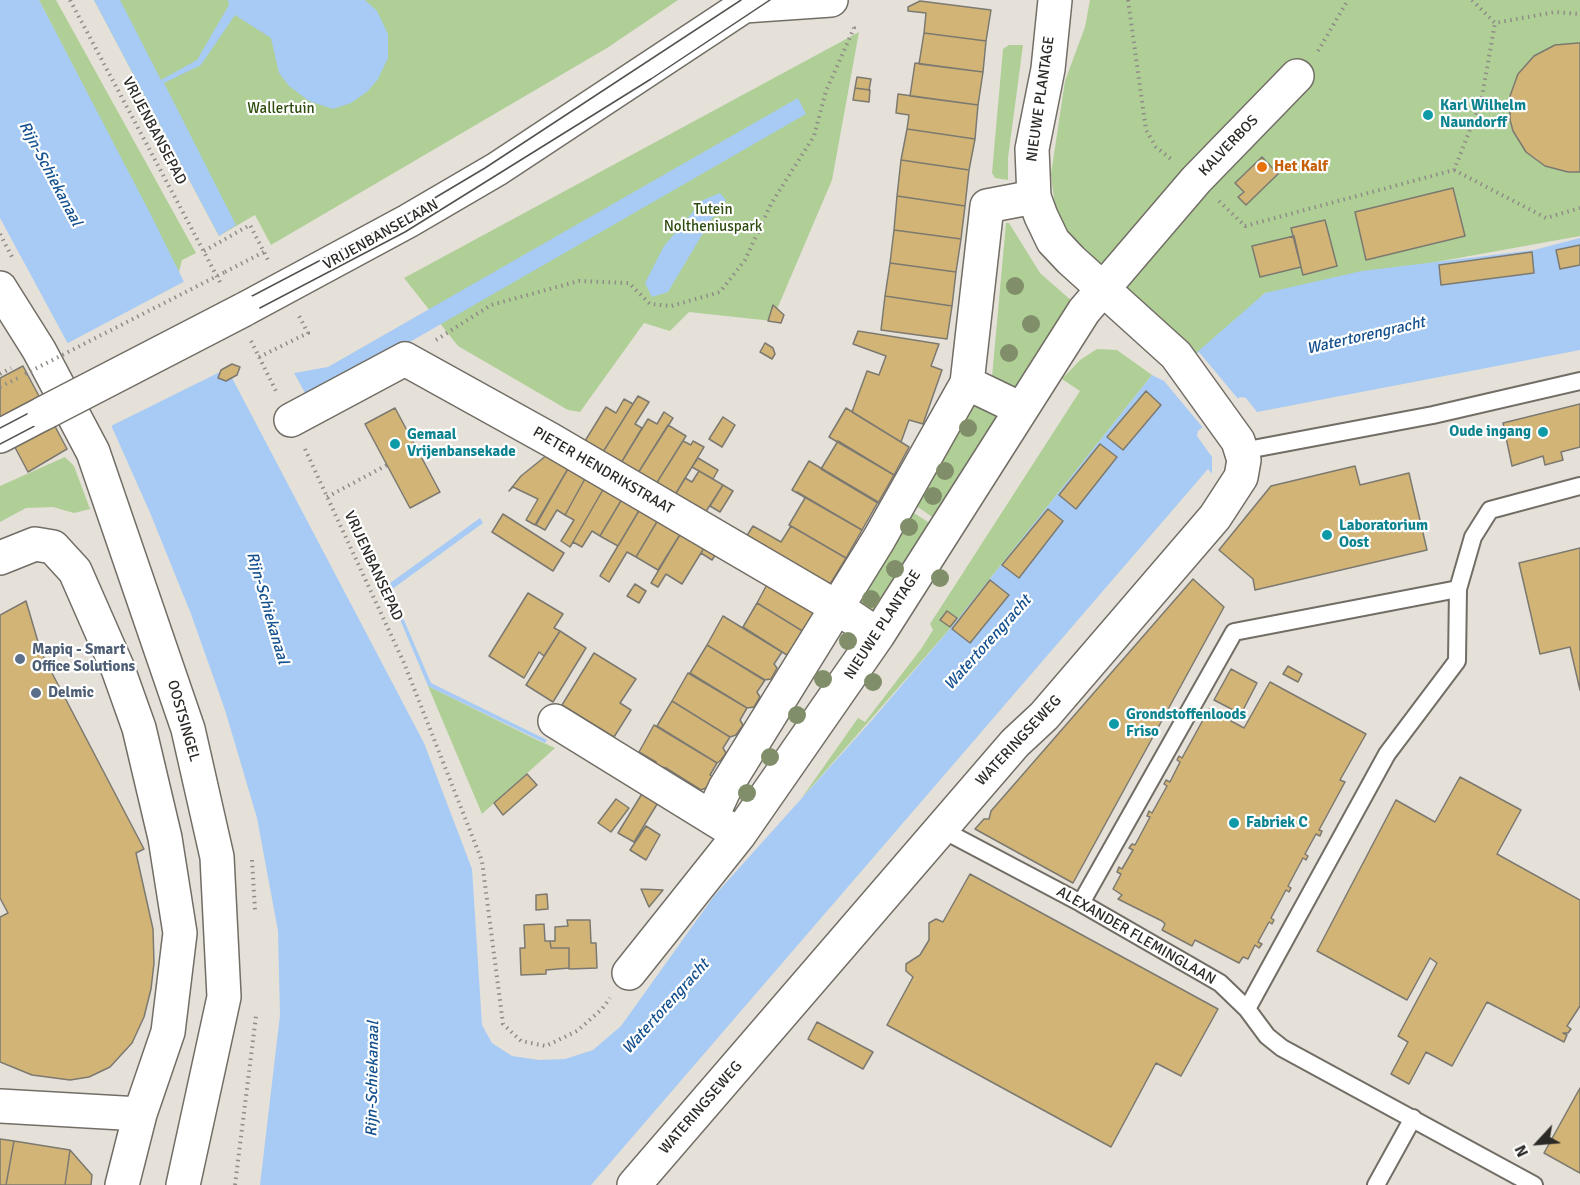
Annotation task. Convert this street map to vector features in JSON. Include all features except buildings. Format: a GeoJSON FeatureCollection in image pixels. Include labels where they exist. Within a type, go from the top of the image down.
{"type":"FeatureCollection","features":[{"type":"Feature","properties":{"kind":"street","name":"NIEUWE PLANTAGE"},"geometry":{"type":"LineString","coordinates":[[629,973],[739,835],[878,635],[1084,311],[1105,288],[1071,260],[1053,241],[1034,197],[1032,148],[1048,69],[1055,0]]}},
{"type":"Feature","properties":{"kind":"street","name":"VRIJENBANSELAAN"},"geometry":{"type":"LineString","coordinates":[[0,436],[408,221],[497,169],[749,3],[839,9]]}},
{"type":"Feature","properties":{"kind":"street","name":"KALVERBOS"},"geometry":{"type":"LineString","coordinates":[[1105,288],[1197,180],[1297,76]]}},
{"type":"Feature","properties":{"kind":"street"},"geometry":{"type":"LineString","coordinates":[[712,816],[725,788],[837,608],[967,383],[987,206],[1034,197]]}},
{"type":"Feature","properties":{"kind":"street","name":"OOSTSINGEL"},"geometry":{"type":"LineString","coordinates":[[0,288],[39,350],[93,452],[188,729],[217,857],[224,997],[183,1185]]}},
{"type":"Feature","properties":{"kind":"street"},"geometry":{"type":"LineString","coordinates":[[1105,288],[1176,355],[1242,451]]}},
{"type":"Feature","properties":{"kind":"street"},"geometry":{"type":"LineString","coordinates":[[291,420],[405,359]]}},
{"type":"Feature","properties":{"kind":"street","name":"PIETER HENDRIKSTRAAT"},"geometry":{"type":"LineString","coordinates":[[405,359],[551,440],[837,608],[878,635]]}},
{"type":"Feature","properties":{"kind":"street"},"geometry":{"type":"LineString","coordinates":[[967,383],[1021,410]]}},
{"type":"Feature","properties":{"kind":"street","name":"WATERINGSEWEG"},"geometry":{"type":"LineString","coordinates":[[634,1185],[940,829],[1015,743],[1044,716],[1215,517],[1241,477],[1242,451]]}},
{"type":"Feature","properties":{"kind":"street"},"geometry":{"type":"LineString","coordinates":[[0,558],[35,544],[53,547],[75,571],[118,669],[139,728],[163,827],[180,933],[168,1032],[140,1114],[122,1185]]}},
{"type":"Feature","properties":{"kind":"street"},"geometry":{"type":"LineString","coordinates":[[555,721],[712,816],[739,835]]}},
{"type":"Feature","properties":{"kind":"street"},"geometry":{"type":"LineString","coordinates":[[0,1106],[140,1114]]}},
{"type":"Feature","properties":{"kind":"lane"},"geometry":{"type":"LineString","coordinates":[[1242,451],[1433,415],[1580,381]]}},
{"type":"Feature","properties":{"kind":"lane"},"geometry":{"type":"LineString","coordinates":[[1247,1009],[1387,754],[1458,661],[1458,589],[1473,537],[1490,510],[1580,486]]}},
{"type":"Feature","properties":{"kind":"lane"},"geometry":{"type":"LineString","coordinates":[[1081,903],[1233,632],[1458,589]]}},
{"type":"Feature","properties":{"kind":"lane","name":"ALEXANDER FLEMINGLAAN"},"geometry":{"type":"LineString","coordinates":[[940,829],[1081,903],[1220,983],[1247,1009],[1267,1036],[1282,1048],[1534,1185]]}},
{"type":"Feature","properties":{"kind":"lane"},"geometry":{"type":"LineString","coordinates":[[1376,1185],[1413,1118]]}},
{"type":"Feature","properties":{"kind":"path","name":"VRIJENBANSEPAD"},"geometry":{"type":"LineString","coordinates":[[70,0],[239,312],[404,663],[482,861],[503,1024],[520,1041],[546,1046],[577,1031],[602,1009],[629,973]]}},
{"type":"Feature","properties":{"kind":"path"},"geometry":{"type":"LineString","coordinates":[[1128,0],[1146,130],[1156,147],[1197,180],[1245,226],[1454,170],[1546,218],[1580,208]]}},
{"type":"Feature","properties":{"kind":"path"},"geometry":{"type":"LineString","coordinates":[[1297,76],[1318,51],[1348,0]]}},
{"type":"Feature","properties":{"kind":"path"},"geometry":{"type":"LineString","coordinates":[[1472,0],[1495,23]]}},
{"type":"Feature","properties":{"kind":"path"},"geometry":{"type":"LineString","coordinates":[[405,359],[491,305],[579,281],[628,283],[650,304],[671,306],[720,292],[745,260],[771,204],[814,136],[826,91],[854,28],[839,9]]}},
{"type":"Feature","properties":{"kind":"path"},"geometry":{"type":"LineString","coordinates":[[1495,23],[1555,12],[1580,14]]}},
{"type":"Feature","properties":{"kind":"path"},"geometry":{"type":"LineString","coordinates":[[1454,170],[1480,102],[1495,23]]}},
{"type":"Feature","properties":{"kind":"path"},"geometry":{"type":"LineString","coordinates":[[204,250],[250,225],[308,333],[259,357]]}},
{"type":"Feature","properties":{"kind":"path"},"geometry":{"type":"LineString","coordinates":[[0,387],[264,252]]}},
{"type":"Feature","properties":{"kind":"path"},"geometry":{"type":"LineString","coordinates":[[0,374],[16,366]]}},
{"type":"Feature","properties":{"kind":"path"},"geometry":{"type":"LineString","coordinates":[[327,497],[387,465]]}},
{"type":"Feature","properties":{"kind":"green space"},"geometry":{"type":"Polygon","coordinates":[[[39,0],[56,0],[196,253],[182,260],[179,272],[39,0]]]}},
{"type":"Feature","properties":{"kind":"green space","name":"Wallertuin"},"geometry":{"type":"Polygon","coordinates":[[[94,0],[678,0],[607,48],[271,245],[255,215],[219,236],[94,0]]]}},
{"type":"Feature","properties":{"kind":"green space"},"geometry":{"type":"Polygon","coordinates":[[[1090,0],[1580,0],[1580,236],[1265,293],[1197,358],[1068,232],[1055,207],[1051,174],[1065,81],[1085,27],[1090,0]]]}},
{"type":"Feature","properties":{"kind":"green space","name":"Tutein Noltheniuspark"},"geometry":{"type":"Polygon","coordinates":[[[859,32],[832,180],[772,321],[689,312],[670,331],[644,323],[580,412],[568,410],[458,346],[404,278],[859,32]]]}},
{"type":"Feature","properties":{"kind":"green space"},"geometry":{"type":"Polygon","coordinates":[[[1009,45],[1023,45],[1008,158],[1008,180],[995,178],[992,173],[1003,49],[1009,45]]]}},
{"type":"Feature","properties":{"kind":"green space"},"geometry":{"type":"Polygon","coordinates":[[[1006,223],[1009,223],[1040,273],[1073,302],[1019,391],[992,377],[1006,223]]]}},
{"type":"Feature","properties":{"kind":"green space"},"geometry":{"type":"Polygon","coordinates":[[[1097,349],[1117,350],[1152,375],[954,624],[801,799],[858,718],[865,722],[921,649],[933,630],[930,624],[1080,391],[1062,379],[1080,360],[1097,349]]]}},
{"type":"Feature","properties":{"kind":"green space"},"geometry":{"type":"Polygon","coordinates":[[[973,403],[996,415],[998,421],[938,521],[915,505],[973,403]]]}},
{"type":"Feature","properties":{"kind":"green space"},"geometry":{"type":"Polygon","coordinates":[[[65,457],[74,466],[90,509],[74,513],[53,507],[26,508],[0,522],[0,486],[65,457]]]}},
{"type":"Feature","properties":{"kind":"green space"},"geometry":{"type":"Polygon","coordinates":[[[911,511],[934,526],[875,611],[871,610],[859,602],[911,511]]]}},
{"type":"Feature","properties":{"kind":"green space"},"geometry":{"type":"Polygon","coordinates":[[[428,686],[537,740],[555,748],[482,814],[428,686]]]}},
{"type":"Feature","properties":{"kind":"water"},"geometry":{"type":"Polygon","coordinates":[[[0,0],[39,0],[151,215],[221,357],[424,743],[472,869],[482,1025],[492,1043],[512,1056],[539,1060],[565,1059],[593,1050],[621,1026],[714,896],[872,720],[954,624],[1152,375],[1164,381],[1265,293],[1362,271],[1534,250],[1580,238],[1580,350],[1257,412],[1246,398],[1240,397],[1198,431],[1197,436],[1212,457],[1212,474],[1208,469],[591,1185],[260,1185],[280,1015],[278,931],[257,818],[225,710],[191,614],[151,515],[107,416],[0,218],[0,0]]]}},
{"type":"Feature","properties":{"kind":"water"},"geometry":{"type":"Polygon","coordinates":[[[94,0],[120,0],[161,80],[197,60],[229,5],[228,0],[365,0],[377,11],[388,34],[388,58],[378,79],[368,91],[351,103],[333,109],[309,101],[289,86],[279,73],[271,38],[235,15],[201,65],[164,83],[236,225],[219,236],[94,0]]]}},
{"type":"Feature","properties":{"kind":"water"},"geometry":{"type":"Polygon","coordinates":[[[798,98],[806,114],[309,400],[294,373],[328,367],[798,98]]]}},
{"type":"Feature","properties":{"kind":"water"},"geometry":{"type":"Polygon","coordinates":[[[720,193],[726,200],[722,212],[712,218],[668,292],[652,297],[645,283],[664,246],[703,200],[720,193]]]}},
{"type":"Feature","properties":{"kind":"water"},"geometry":{"type":"Polygon","coordinates":[[[480,518],[483,523],[391,590],[431,683],[547,740],[545,743],[428,686],[386,586],[480,518]]]}},
{"type":"Feature","properties":{"kind":"pier"},"geometry":{"type":"Polygon","coordinates":[[[187,280],[230,367],[109,427],[66,344],[187,280]]]}},
{"type":"Feature","properties":{"kind":"pier"},"geometry":{"type":"Polygon","coordinates":[[[1199,352],[1239,400],[1204,429],[1164,381],[1199,352]]]}},
{"type":"Feature","properties":{"kind":"tram line"},"geometry":{"type":"LineString","coordinates":[[0,428],[401,218],[485,168],[741,0]]}},
{"type":"Feature","properties":{"kind":"tram line"},"geometry":{"type":"LineString","coordinates":[[0,444],[405,232],[651,79],[770,0]]}},
{"type":"Feature","properties":{"kind":"place","name":"Karl Wilhelm Naundorff"},"geometry":{"type":"Point","coordinates":[1428,115]}},
{"type":"Feature","properties":{"kind":"place","name":"Het Kalf"},"geometry":{"type":"Point","coordinates":[1262,167]}},
{"type":"Feature","properties":{"kind":"place","name":"Oude ingang"},"geometry":{"type":"Point","coordinates":[1543,432]}},
{"type":"Feature","properties":{"kind":"place","name":"Gemaal Vrijenbansekade"},"geometry":{"type":"Point","coordinates":[395,444]}},
{"type":"Feature","properties":{"kind":"place","name":"Laboratorium Oost"},"geometry":{"type":"Point","coordinates":[1327,535]}},
{"type":"Feature","properties":{"kind":"place","name":"Mapiq - Smart Office Solutions"},"geometry":{"type":"Point","coordinates":[20,659]}},
{"type":"Feature","properties":{"kind":"place","name":"Delmic"},"geometry":{"type":"Point","coordinates":[36,693]}},
{"type":"Feature","properties":{"kind":"place","name":"Grondstoffenloods Friso"},"geometry":{"type":"Point","coordinates":[1114,724]}},
{"type":"Feature","properties":{"kind":"place","name":"Fabriek C"},"geometry":{"type":"Point","coordinates":[1234,823]}},
{"type":"Feature","properties":{"kind":"water label","name":"Rijn-Schiekanaal"},"geometry":{"type":"Point","coordinates":[50,174]}},
{"type":"Feature","properties":{"kind":"water label","name":"Watertorengracht"},"geometry":{"type":"Point","coordinates":[1366,336]}},
{"type":"Feature","properties":{"kind":"water label","name":"Rijn-Schiekanaal"},"geometry":{"type":"Point","coordinates":[267,608]}},
{"type":"Feature","properties":{"kind":"water label","name":"Watertorengracht"},"geometry":{"type":"Point","coordinates":[988,643]}},
{"type":"Feature","properties":{"kind":"water label","name":"Watertorengracht"},"geometry":{"type":"Point","coordinates":[666,1007]}},
{"type":"Feature","properties":{"kind":"water label","name":"Rijn-Schiekanaal"},"geometry":{"type":"Point","coordinates":[373,1079]}}]}
